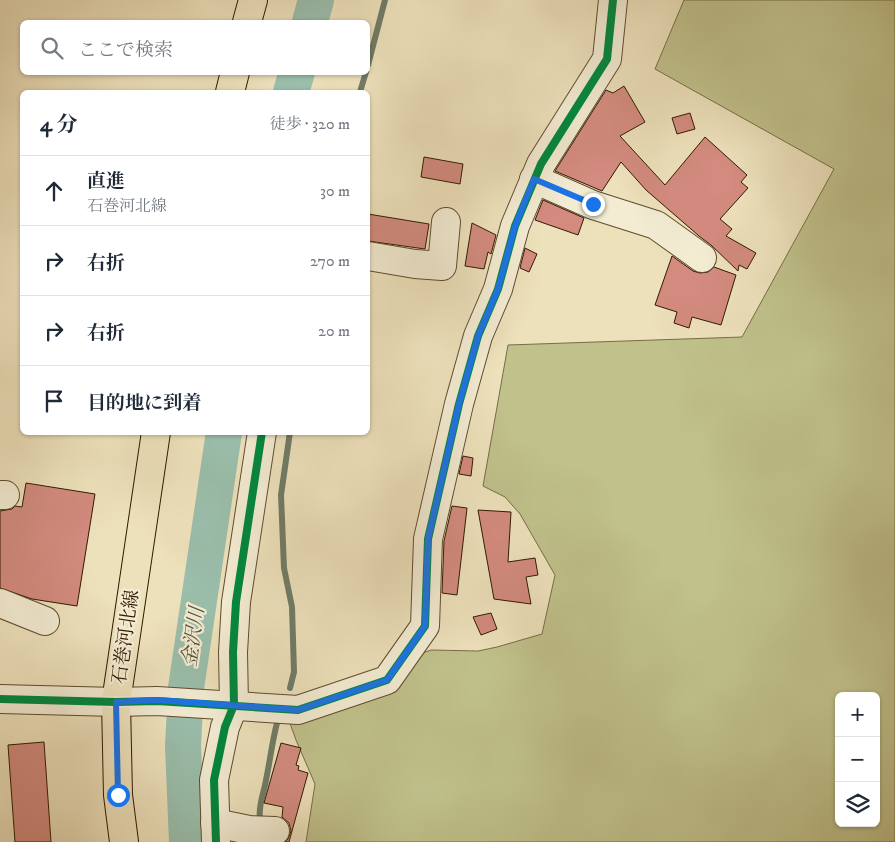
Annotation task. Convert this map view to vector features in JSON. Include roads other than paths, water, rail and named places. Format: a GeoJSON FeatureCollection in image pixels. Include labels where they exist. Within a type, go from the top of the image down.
{"type":"FeatureCollection","features":[{"type":"Feature","properties":{"kind":"main road"},"geometry":{"type":"LineString","coordinates":[[248,20],[253,0]]}},
{"type":"Feature","properties":{"kind":"main road"},"geometry":{"type":"LineString","coordinates":[[230,90],[234,75]]}},
{"type":"Feature","properties":{"kind":"main road","name":"石巻河北線"},"geometry":{"type":"LineString","coordinates":[[124,842],[118,795],[116,702],[156,435]]}},
{"type":"Feature","properties":{"kind":"street"},"geometry":{"type":"LineString","coordinates":[[0,699],[116,702],[157,700],[298,710],[387,680],[425,626],[428,539],[459,404],[478,336],[498,289],[515,226],[540,164],[607,59],[613,0]]}},
{"type":"Feature","properties":{"kind":"street"},"geometry":{"type":"LineString","coordinates":[[534,179],[593,204],[656,225],[702,258]]}},
{"type":"Feature","properties":{"kind":"street"},"geometry":{"type":"LineString","coordinates":[[370,256],[414,264],[442,266],[446,222]]}},
{"type":"Feature","properties":{"kind":"street"},"geometry":{"type":"LineString","coordinates":[[262,435],[236,602],[225,726],[214,780],[216,832],[275,830]]}},
{"type":"Feature","properties":{"kind":"street"},"geometry":{"type":"LineString","coordinates":[[0,603],[45,621]]}},
{"type":"Feature","properties":{"kind":"waterway","name":"金沢川"},"geometry":{"type":"LineString","coordinates":[[311,20],[316,0]]}},
{"type":"Feature","properties":{"kind":"waterway"},"geometry":{"type":"LineString","coordinates":[[370,57],[385,0]]}},
{"type":"Feature","properties":{"kind":"waterway","name":"金沢川"},"geometry":{"type":"LineString","coordinates":[[292,90],[296,75]]}},
{"type":"Feature","properties":{"kind":"waterway"},"geometry":{"type":"LineString","coordinates":[[361,90],[365,75]]}},
{"type":"Feature","properties":{"kind":"waterway","name":"金沢川"},"geometry":{"type":"LineString","coordinates":[[187,842],[183,746],[186,688],[224,435]]}},
{"type":"Feature","properties":{"kind":"waterway"},"geometry":{"type":"LineString","coordinates":[[290,435],[281,495],[284,568],[292,607],[294,672],[290,688]]}},
{"type":"Feature","properties":{"kind":"waterway"},"geometry":{"type":"LineString","coordinates":[[260,819],[260,804],[277,723]]}}]}
